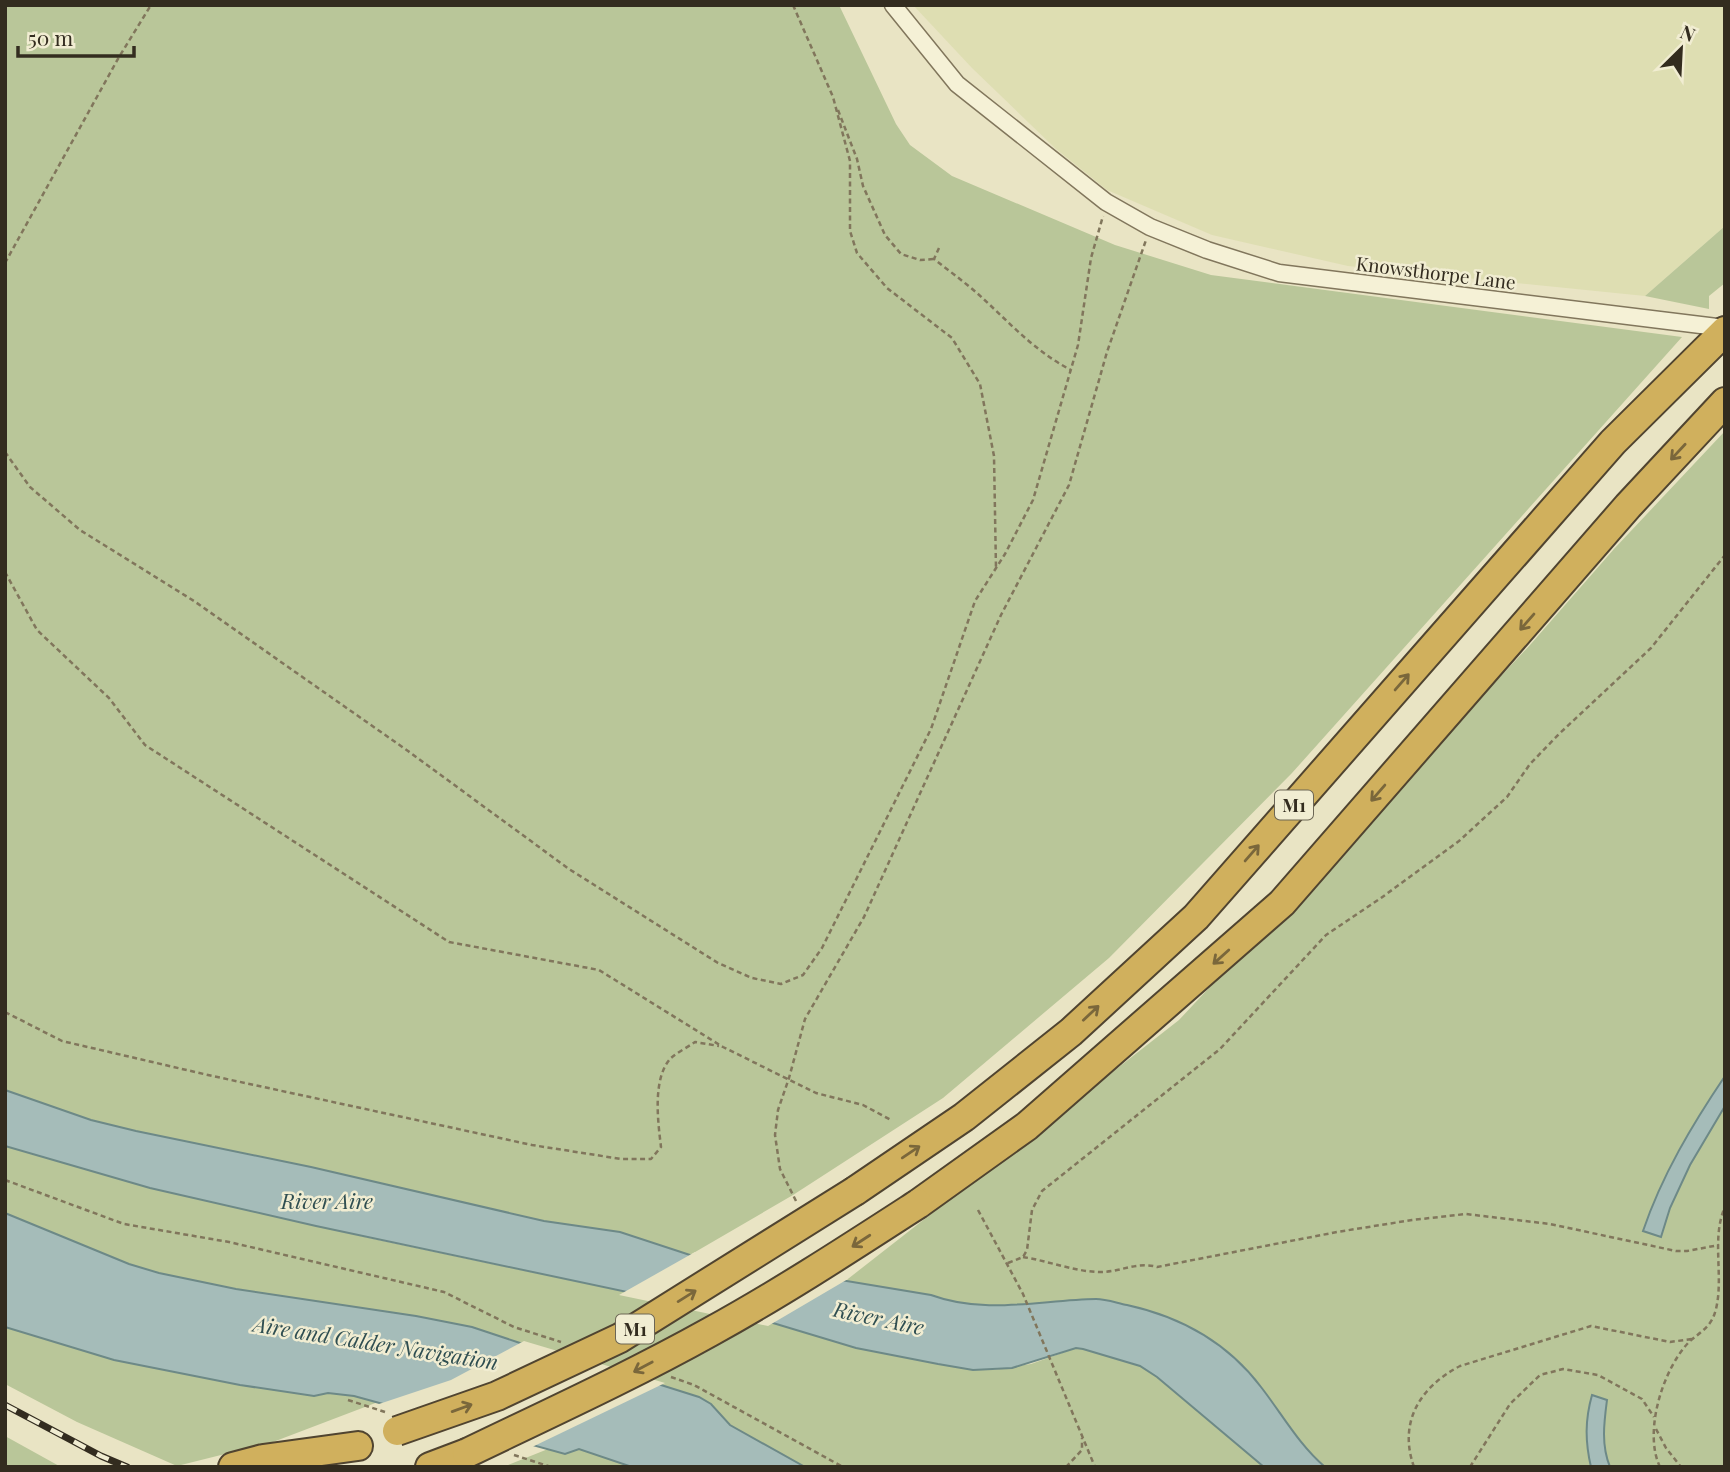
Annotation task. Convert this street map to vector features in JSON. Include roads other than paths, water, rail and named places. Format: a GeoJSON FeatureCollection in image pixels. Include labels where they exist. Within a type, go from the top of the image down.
{"type":"FeatureCollection","features":[{"type":"Feature","properties":{"kind":"highway","name":"M1"},"geometry":{"type":"LineString","coordinates":[[293,1467],[496,1396],[621,1338],[855,1191],[964,1117],[1071,1032],[1196,917],[1613,442],[1725,329]]}},
{"type":"Feature","properties":{"kind":"highway","name":"M1"},"geometry":{"type":"LineString","coordinates":[[430,1467],[467,1453],[615,1382],[709,1333],[801,1280],[918,1204],[1027,1126],[1282,903],[1628,506],[1725,402]]}},
{"type":"Feature","properties":{"kind":"highway"},"geometry":{"type":"LineString","coordinates":[[233,1467],[263,1459],[358,1446]]}},
{"type":"Feature","properties":{"kind":"street","name":"Knowsthorpe Lane"},"geometry":{"type":"LineString","coordinates":[[893,5],[957,84],[1106,202],[1150,227],[1207,250],[1279,273],[1725,329]]}},
{"type":"Feature","properties":{"kind":"water"},"geometry":{"type":"Polygon","coordinates":[[[1725,1076],[1725,1106],[1690,1165],[1670,1208],[1661,1237],[1643,1231],[1659,1190],[1679,1151],[1725,1076]]]}},
{"type":"Feature","properties":{"kind":"water","name":"River Aire"},"geometry":{"type":"Polygon","coordinates":[[[5,1090],[91,1120],[136,1131],[311,1167],[544,1221],[620,1232],[690,1255],[972,1304],[1013,1305],[1096,1299],[1147,1310],[1185,1324],[1218,1344],[1233,1357],[1248,1371],[1307,1449],[1325,1467],[1264,1467],[1157,1377],[1140,1366],[1083,1349],[1076,1348],[1012,1368],[973,1370],[938,1364],[856,1348],[773,1323],[150,1188],[5,1146],[5,1090]]]}},
{"type":"Feature","properties":{"kind":"water","name":"Aire and Calder Navigation"},"geometry":{"type":"Polygon","coordinates":[[[5,1213],[129,1264],[159,1273],[236,1289],[472,1327],[699,1397],[711,1404],[730,1425],[805,1467],[632,1467],[579,1449],[565,1454],[354,1396],[328,1393],[314,1396],[240,1385],[114,1360],[5,1327],[5,1213]]]}},
{"type":"Feature","properties":{"kind":"water"},"geometry":{"type":"Polygon","coordinates":[[[1592,1395],[1607,1400],[1604,1442],[1610,1467],[1591,1467],[1587,1431],[1592,1395]]]}},
{"type":"Feature","properties":{"kind":"railway"},"geometry":{"type":"LineString","coordinates":[[5,1405],[127,1467]]}}]}
